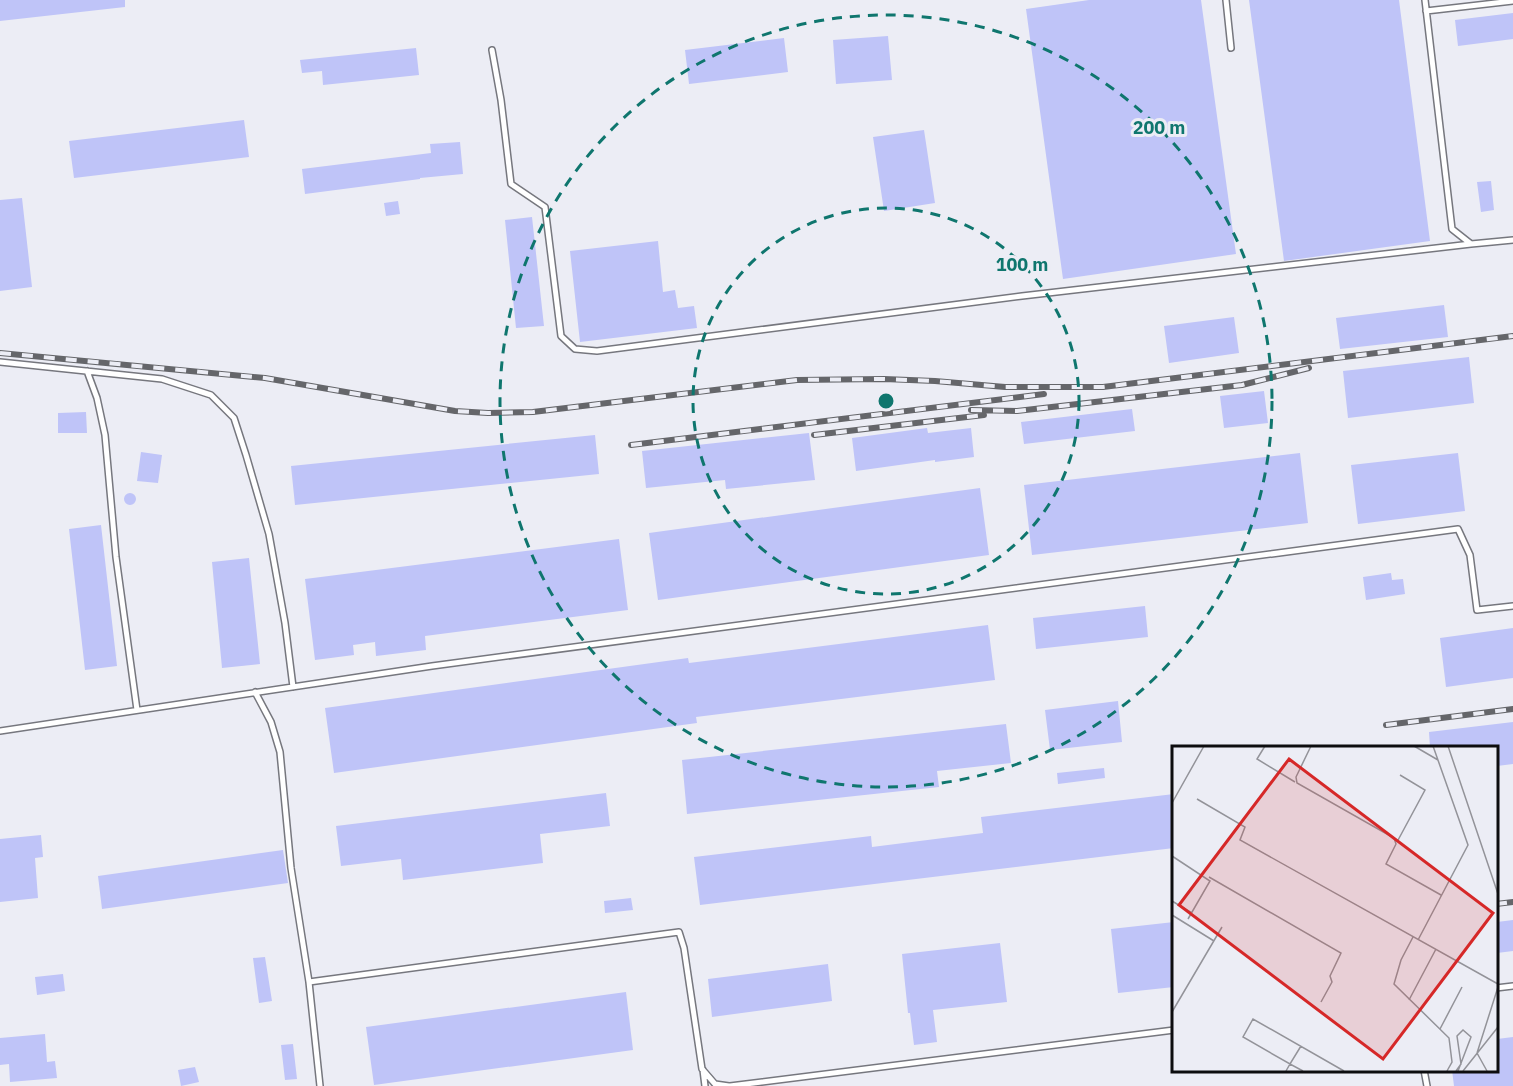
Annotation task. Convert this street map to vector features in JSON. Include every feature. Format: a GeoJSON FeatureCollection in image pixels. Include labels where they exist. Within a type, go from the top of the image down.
{"type":"FeatureCollection","features":[{"type":"Feature","properties":{"kind":"lane"},"geometry":{"type":"LineString","coordinates":[[1226,0],[1231,48]]}},
{"type":"Feature","properties":{"kind":"lane"},"geometry":{"type":"LineString","coordinates":[[1425,0],[1452,229],[1471,244]]}},
{"type":"Feature","properties":{"kind":"lane"},"geometry":{"type":"LineString","coordinates":[[1426,11],[1513,1]]}},
{"type":"Feature","properties":{"kind":"lane"},"geometry":{"type":"LineString","coordinates":[[492,50],[501,100],[511,184],[545,207],[561,336],[575,350],[597,351],[1022,296],[1513,240]]}},
{"type":"Feature","properties":{"kind":"lane"},"geometry":{"type":"LineString","coordinates":[[0,362],[162,379],[211,395],[234,418],[269,534],[285,623],[293,687]]}},
{"type":"Feature","properties":{"kind":"lane"},"geometry":{"type":"LineString","coordinates":[[87,371],[97,398],[105,435],[116,557],[137,710]]}},
{"type":"Feature","properties":{"kind":"lane"},"geometry":{"type":"LineString","coordinates":[[0,731],[444,664],[1458,529],[1470,555],[1477,610],[1513,606]]}},
{"type":"Feature","properties":{"kind":"lane"},"geometry":{"type":"LineString","coordinates":[[255,692],[271,722],[280,752],[291,868],[309,981],[320,1086]]}},
{"type":"Feature","properties":{"kind":"lane"},"geometry":{"type":"LineString","coordinates":[[309,981],[679,932],[684,948],[705,1086]]}},
{"type":"Feature","properties":{"kind":"lane"},"geometry":{"type":"LineString","coordinates":[[1498,988],[1513,986]]}},
{"type":"Feature","properties":{"kind":"lane"},"geometry":{"type":"LineString","coordinates":[[702,1069],[715,1084],[730,1086],[1172,1030]]}},
{"type":"Feature","properties":{"kind":"lane"},"geometry":{"type":"LineString","coordinates":[[1424,1071],[1427,1086]]}},
{"type":"Feature","properties":{"kind":"building"},"geometry":{"type":"Polygon","coordinates":[[[0,0],[125,0],[125,7],[0,21],[0,0]]]}},
{"type":"Feature","properties":{"kind":"building"},"geometry":{"type":"Polygon","coordinates":[[[1089,0],[1201,0],[1236,254],[1063,279],[1026,9],[1089,0]]]}},
{"type":"Feature","properties":{"kind":"building"},"geometry":{"type":"Polygon","coordinates":[[[1249,0],[1399,0],[1430,241],[1284,261],[1249,0]]]}},
{"type":"Feature","properties":{"kind":"building"},"geometry":{"type":"Polygon","coordinates":[[[1513,13],[1513,39],[1458,46],[1455,20],[1513,13]]]}},
{"type":"Feature","properties":{"kind":"building"},"geometry":{"type":"Polygon","coordinates":[[[888,36],[892,80],[836,84],[833,40],[888,36]]]}},
{"type":"Feature","properties":{"kind":"building"},"geometry":{"type":"Polygon","coordinates":[[[784,38],[788,72],[689,84],[685,50],[784,38]]]}},
{"type":"Feature","properties":{"kind":"building"},"geometry":{"type":"Polygon","coordinates":[[[416,48],[419,75],[323,85],[322,71],[302,73],[300,60],[416,48]]]}},
{"type":"Feature","properties":{"kind":"building"},"geometry":{"type":"Polygon","coordinates":[[[244,120],[249,157],[74,178],[69,141],[244,120]]]}},
{"type":"Feature","properties":{"kind":"building"},"geometry":{"type":"Polygon","coordinates":[[[924,130],[935,203],[884,211],[873,137],[924,130]]]}},
{"type":"Feature","properties":{"kind":"building"},"geometry":{"type":"Polygon","coordinates":[[[460,142],[463,174],[305,194],[302,169],[431,153],[430,144],[460,142]]]}},
{"type":"Feature","properties":{"kind":"building"},"geometry":{"type":"Polygon","coordinates":[[[1491,181],[1494,210],[1481,212],[1477,182],[1491,181]]]}},
{"type":"Feature","properties":{"kind":"building"},"geometry":{"type":"Polygon","coordinates":[[[22,198],[32,287],[0,291],[0,200],[22,198]]]}},
{"type":"Feature","properties":{"kind":"building"},"geometry":{"type":"Polygon","coordinates":[[[398,201],[400,214],[386,216],[384,203],[398,201]]]}},
{"type":"Feature","properties":{"kind":"building"},"geometry":{"type":"Polygon","coordinates":[[[532,217],[544,326],[516,328],[505,220],[532,217]]]}},
{"type":"Feature","properties":{"kind":"building"},"geometry":{"type":"Polygon","coordinates":[[[658,241],[663,292],[675,290],[678,308],[694,306],[697,328],[580,342],[570,251],[658,241]]]}},
{"type":"Feature","properties":{"kind":"building"},"geometry":{"type":"Polygon","coordinates":[[[1444,305],[1448,337],[1340,349],[1336,318],[1444,305]]]}},
{"type":"Feature","properties":{"kind":"building"},"geometry":{"type":"Polygon","coordinates":[[[1234,317],[1239,353],[1169,363],[1164,326],[1234,317]]]}},
{"type":"Feature","properties":{"kind":"building"},"geometry":{"type":"Polygon","coordinates":[[[1469,357],[1474,403],[1348,418],[1343,371],[1469,357]]]}},
{"type":"Feature","properties":{"kind":"building"},"geometry":{"type":"Polygon","coordinates":[[[1264,391],[1268,423],[1224,428],[1220,396],[1264,391]]]}},
{"type":"Feature","properties":{"kind":"building"},"geometry":{"type":"Polygon","coordinates":[[[1132,409],[1135,431],[1024,444],[1021,422],[1132,409]]]}},
{"type":"Feature","properties":{"kind":"building"},"geometry":{"type":"Polygon","coordinates":[[[86,412],[87,433],[58,433],[58,413],[86,412]]]}},
{"type":"Feature","properties":{"kind":"building"},"geometry":{"type":"Polygon","coordinates":[[[927,428],[928,433],[971,428],[974,457],[856,471],[852,438],[927,428]]]}},
{"type":"Feature","properties":{"kind":"building"},"geometry":{"type":"Polygon","coordinates":[[[809,433],[815,480],[726,489],[725,480],[646,488],[642,451],[809,433]]]}},
{"type":"Feature","properties":{"kind":"building"},"geometry":{"type":"Polygon","coordinates":[[[595,435],[599,474],[295,505],[291,466],[595,435]]]}},
{"type":"Feature","properties":{"kind":"building"},"geometry":{"type":"Polygon","coordinates":[[[141,452],[162,455],[158,483],[137,481],[141,452]]]}},
{"type":"Feature","properties":{"kind":"building"},"geometry":{"type":"Polygon","coordinates":[[[1300,453],[1308,523],[1032,555],[1024,485],[1300,453]]]}},
{"type":"Feature","properties":{"kind":"building"},"geometry":{"type":"Polygon","coordinates":[[[1458,453],[1465,511],[1358,524],[1351,465],[1458,453]]]}},
{"type":"Feature","properties":{"kind":"building"},"geometry":{"type":"Polygon","coordinates":[[[980,488],[989,555],[658,600],[649,533],[980,488]]]}},
{"type":"Feature","properties":{"kind":"building"},"geometry":{"type":"Polygon","coordinates":[[[132,493],[136,499],[132,505],[128,505],[124,497],[132,493]]]}},
{"type":"Feature","properties":{"kind":"building"},"geometry":{"type":"Polygon","coordinates":[[[101,525],[117,666],[85,670],[69,529],[101,525]]]}},
{"type":"Feature","properties":{"kind":"building"},"geometry":{"type":"Polygon","coordinates":[[[619,539],[628,610],[425,636],[426,650],[376,656],[375,642],[353,645],[354,655],[315,660],[305,579],[619,539]]]}},
{"type":"Feature","properties":{"kind":"building"},"geometry":{"type":"Polygon","coordinates":[[[249,558],[260,664],[222,668],[212,562],[249,558]]]}},
{"type":"Feature","properties":{"kind":"building"},"geometry":{"type":"Polygon","coordinates":[[[1391,573],[1392,580],[1403,579],[1405,594],[1366,600],[1363,577],[1391,573]]]}},
{"type":"Feature","properties":{"kind":"building"},"geometry":{"type":"Polygon","coordinates":[[[1145,606],[1148,637],[1036,649],[1033,618],[1145,606]]]}},
{"type":"Feature","properties":{"kind":"building"},"geometry":{"type":"Polygon","coordinates":[[[988,625],[995,680],[696,717],[697,723],[334,773],[325,708],[688,658],[689,663],[988,625]]]}},
{"type":"Feature","properties":{"kind":"building"},"geometry":{"type":"Polygon","coordinates":[[[1513,628],[1513,678],[1446,687],[1440,638],[1513,628]]]}},
{"type":"Feature","properties":{"kind":"building"},"geometry":{"type":"Polygon","coordinates":[[[1118,701],[1122,742],[1050,750],[1045,710],[1118,701]]]}},
{"type":"Feature","properties":{"kind":"building"},"geometry":{"type":"Polygon","coordinates":[[[1513,722],[1513,764],[1498,766],[1498,746],[1430,746],[1429,732],[1513,722]]]}},
{"type":"Feature","properties":{"kind":"building"},"geometry":{"type":"Polygon","coordinates":[[[1006,724],[1011,763],[937,771],[939,787],[687,814],[682,760],[1006,724]]]}},
{"type":"Feature","properties":{"kind":"building"},"geometry":{"type":"Polygon","coordinates":[[[1104,768],[1105,778],[1058,784],[1057,773],[1104,768]]]}},
{"type":"Feature","properties":{"kind":"building"},"geometry":{"type":"Polygon","coordinates":[[[606,793],[610,826],[540,834],[543,863],[403,880],[401,859],[341,866],[336,826],[606,793]]]}},
{"type":"Feature","properties":{"kind":"building"},"geometry":{"type":"Polygon","coordinates":[[[1172,794],[1172,848],[700,905],[694,857],[871,836],[872,847],[983,833],[981,817],[1172,794]]]}},
{"type":"Feature","properties":{"kind":"building"},"geometry":{"type":"Polygon","coordinates":[[[41,835],[43,857],[35,858],[38,898],[0,902],[0,839],[41,835]]]}},
{"type":"Feature","properties":{"kind":"building"},"geometry":{"type":"Polygon","coordinates":[[[283,850],[288,883],[102,909],[98,876],[283,850]]]}},
{"type":"Feature","properties":{"kind":"building"},"geometry":{"type":"Polygon","coordinates":[[[631,898],[633,910],[605,913],[604,901],[631,898]]]}},
{"type":"Feature","properties":{"kind":"building"},"geometry":{"type":"Polygon","coordinates":[[[1513,920],[1513,951],[1498,953],[1498,922],[1513,920]]]}},
{"type":"Feature","properties":{"kind":"building"},"geometry":{"type":"Polygon","coordinates":[[[1172,922],[1172,987],[1118,993],[1111,929],[1172,922]]]}},
{"type":"Feature","properties":{"kind":"building"},"geometry":{"type":"Polygon","coordinates":[[[1000,943],[1007,1002],[933,1010],[937,1042],[914,1045],[902,954],[1000,943]]]}},
{"type":"Feature","properties":{"kind":"building"},"geometry":{"type":"Polygon","coordinates":[[[265,957],[272,1001],[259,1003],[253,958],[265,957]]]}},
{"type":"Feature","properties":{"kind":"building"},"geometry":{"type":"Polygon","coordinates":[[[828,964],[832,1001],[712,1017],[708,979],[828,964]]]}},
{"type":"Feature","properties":{"kind":"building"},"geometry":{"type":"Polygon","coordinates":[[[63,974],[65,991],[37,995],[35,977],[63,974]]]}},
{"type":"Feature","properties":{"kind":"building"},"geometry":{"type":"Polygon","coordinates":[[[626,992],[633,1050],[374,1085],[366,1027],[626,992]]]}},
{"type":"Feature","properties":{"kind":"building"},"geometry":{"type":"Polygon","coordinates":[[[45,1034],[47,1062],[55,1061],[57,1078],[10,1082],[9,1064],[0,1065],[0,1038],[45,1034]]]}},
{"type":"Feature","properties":{"kind":"building"},"geometry":{"type":"Polygon","coordinates":[[[1513,1037],[1513,1086],[1454,1086],[1452,1071],[1498,1071],[1498,1039],[1513,1037]]]}},
{"type":"Feature","properties":{"kind":"building"},"geometry":{"type":"Polygon","coordinates":[[[293,1044],[297,1079],[285,1080],[281,1045],[293,1044]]]}},
{"type":"Feature","properties":{"kind":"building"},"geometry":{"type":"Polygon","coordinates":[[[195,1067],[199,1082],[181,1086],[178,1070],[195,1067]]]}},
{"type":"Feature","properties":{"kind":"railway"},"geometry":{"type":"LineString","coordinates":[[0,353],[265,378],[455,411],[488,413],[533,412],[797,380],[884,379],[1005,387],[1103,387],[1513,336]]}},
{"type":"Feature","properties":{"kind":"railway"},"geometry":{"type":"LineString","coordinates":[[971,410],[1017,411],[1242,385],[1309,368]]}},
{"type":"Feature","properties":{"kind":"railway"},"geometry":{"type":"LineString","coordinates":[[631,445],[1044,394]]}},
{"type":"Feature","properties":{"kind":"railway"},"geometry":{"type":"LineString","coordinates":[[814,435],[984,415]]}},
{"type":"Feature","properties":{"kind":"railway"},"geometry":{"type":"LineString","coordinates":[[1386,725],[1513,709]]}},
{"type":"Feature","properties":{"kind":"railway"},"geometry":{"type":"LineString","coordinates":[[1498,904],[1513,902]]}}]}
